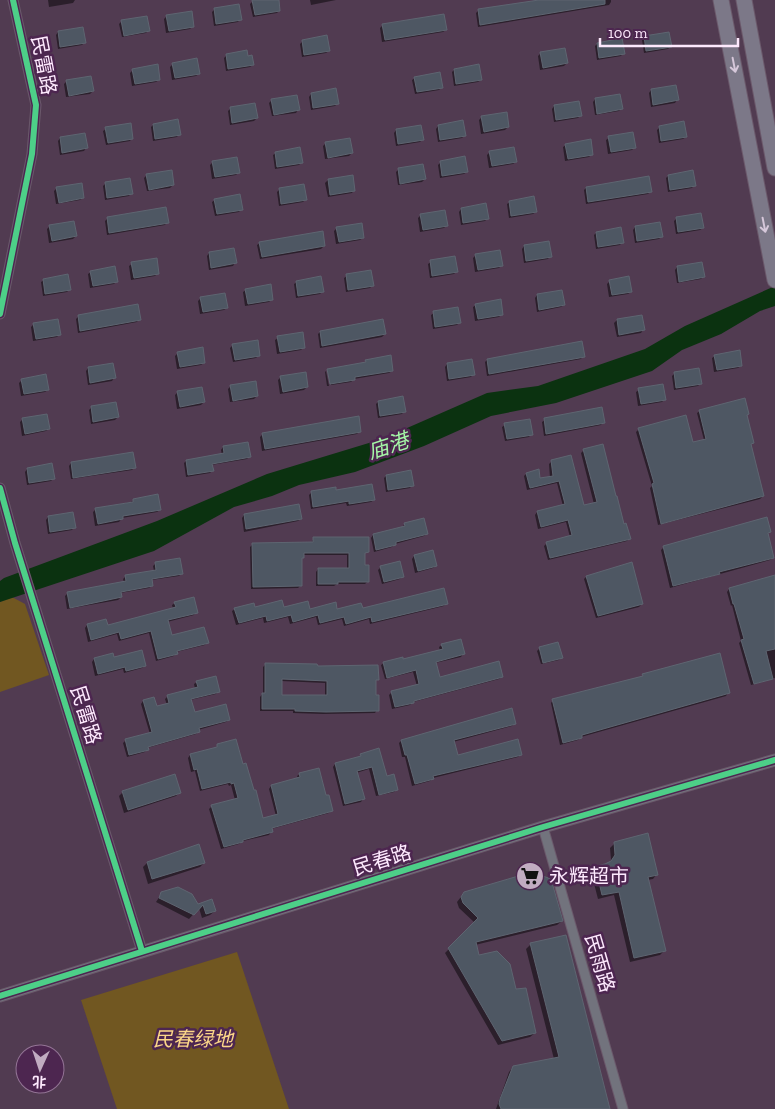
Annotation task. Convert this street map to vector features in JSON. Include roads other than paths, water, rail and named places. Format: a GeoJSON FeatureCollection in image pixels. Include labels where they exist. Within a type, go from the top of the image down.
{"type":"FeatureCollection","features":[{"type":"Feature","properties":{"kind":"highway"},"geometry":{"type":"LineString","coordinates":[[721,0],[774,277]]}},
{"type":"Feature","properties":{"kind":"highway"},"geometry":{"type":"LineString","coordinates":[[744,0],[775,168]]}},
{"type":"Feature","properties":{"kind":"street","name":"民雷路"},"geometry":{"type":"LineString","coordinates":[[0,314],[32,154],[36,105],[14,0]]}},
{"type":"Feature","properties":{"kind":"street","name":"民雷路"},"geometry":{"type":"LineString","coordinates":[[0,488],[15,543],[142,951]]}},
{"type":"Feature","properties":{"kind":"street","name":"民春路"},"geometry":{"type":"LineString","coordinates":[[0,996],[543,827],[775,760]]}},
{"type":"Feature","properties":{"kind":"street","name":"民雨路"},"geometry":{"type":"LineString","coordinates":[[543,827],[623,1109]]}},
{"type":"Feature","properties":{"kind":"water","name":"庙港"},"geometry":{"type":"Polygon","coordinates":[[[775,286],[775,306],[760,311],[721,334],[682,350],[652,371],[556,403],[491,416],[424,446],[355,472],[299,485],[272,496],[234,507],[154,551],[0,602],[0,581],[4,578],[157,521],[267,474],[382,439],[487,393],[538,386],[645,349],[685,326],[775,286]]]}},
{"type":"Feature","properties":{"kind":"place","name":"永辉超市"},"geometry":{"type":"Point","coordinates":[530,876]}},
{"type":"Feature","properties":{"kind":"park label","name":"民春绿地"},"geometry":{"type":"Point","coordinates":[193,1039]}}]}
